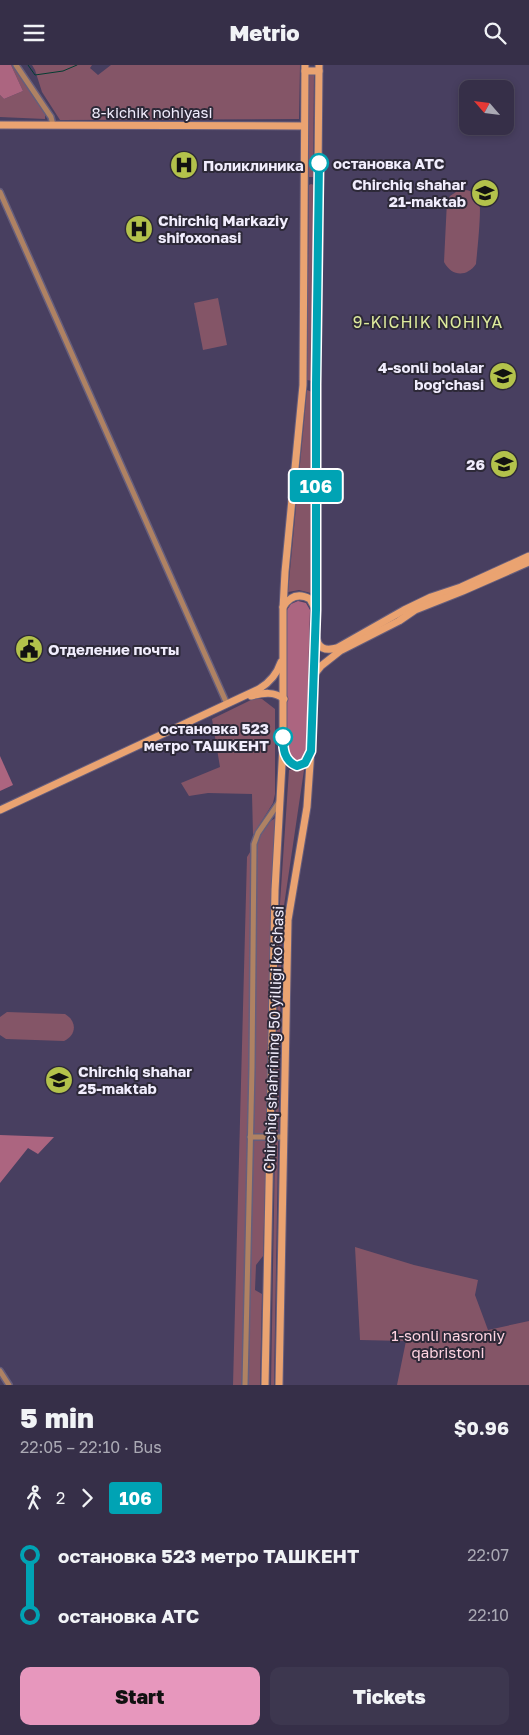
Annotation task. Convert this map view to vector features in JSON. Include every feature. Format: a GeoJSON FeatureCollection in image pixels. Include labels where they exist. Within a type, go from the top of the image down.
{"type":"FeatureCollection","features":[{"type":"Feature","properties":{"kind":"main road"},"geometry":{"type":"LineString","coordinates":[[305,68],[319,68]]}},
{"type":"Feature","properties":{"kind":"main road","name":"Chirchiq shahrining 50 yilligi koʻchasi"},"geometry":{"type":"LineString","coordinates":[[265,1385],[275,890],[283,746],[283,609],[303,385],[305,68]]}},
{"type":"Feature","properties":{"kind":"main road","name":"Chirchiq shahrining 50 yilligi koʻchasi"},"geometry":{"type":"LineString","coordinates":[[279,1385],[288,920],[307,807],[316,610],[319,68]]}},
{"type":"Feature","properties":{"kind":"main road","name":"8-kichik nohiyasi"},"geometry":{"type":"LineString","coordinates":[[0,125],[304,126]]}},
{"type":"Feature","properties":{"kind":"main road"},"geometry":{"type":"LineString","coordinates":[[304,181],[319,181]]}},
{"type":"Feature","properties":{"kind":"main road"},"geometry":{"type":"LineString","coordinates":[[303,385],[316,385]]}},
{"type":"Feature","properties":{"kind":"main road"},"geometry":{"type":"LineString","coordinates":[[315,628],[317,640],[321,648],[326,650],[337,648],[431,597],[461,587],[529,556]]}},
{"type":"Feature","properties":{"kind":"main road"},"geometry":{"type":"LineString","coordinates":[[313,676],[321,666],[340,651],[399,621],[415,610],[529,562]]}},
{"type":"Feature","properties":{"kind":"main road"},"geometry":{"type":"LineString","coordinates":[[283,609],[289,599],[299,596],[310,599],[316,610]]}},
{"type":"Feature","properties":{"kind":"main road"},"geometry":{"type":"LineString","coordinates":[[0,810],[227,705],[268,682],[279,667],[283,654]]}},
{"type":"Feature","properties":{"kind":"main road"},"geometry":{"type":"LineString","coordinates":[[227,705],[261,693],[274,694],[284,699]]}},
{"type":"Feature","properties":{"kind":"main road"},"geometry":{"type":"LineString","coordinates":[[283,746],[288,760],[297,766],[306,761],[310,755],[311,747]]}},
{"type":"Feature","properties":{"kind":"street"},"geometry":{"type":"LineString","coordinates":[[16,65],[51,117],[52,125]]}},
{"type":"Feature","properties":{"kind":"street"},"geometry":{"type":"LineString","coordinates":[[0,192],[227,705]]}},
{"type":"Feature","properties":{"kind":"street"},"geometry":{"type":"LineString","coordinates":[[245,1385],[254,844],[258,833],[280,799]]}},
{"type":"Feature","properties":{"kind":"street"},"geometry":{"type":"LineString","coordinates":[[250,1137],[283,1137]]}},
{"type":"Feature","properties":{"kind":"street"},"geometry":{"type":"LineString","coordinates":[[0,1371],[8,1385]]}},
{"type":"Feature","properties":{"kind":"green space"},"geometry":{"type":"Polygon","coordinates":[[[11,65],[45,114],[45,119],[0,117],[0,95],[4,99],[23,91],[11,65]]]}},
{"type":"Feature","properties":{"kind":"green space"},"geometry":{"type":"Polygon","coordinates":[[[32,65],[92,65],[90,68],[98,75],[111,65],[300,65],[299,119],[60,120],[42,92],[32,65]]]}},
{"type":"Feature","properties":{"kind":"green space"},"geometry":{"type":"Polygon","coordinates":[[[309,75],[314,75],[313,177],[309,177],[309,75]]]}},
{"type":"Feature","properties":{"kind":"green space"},"geometry":{"type":"Polygon","coordinates":[[[309,185],[314,185],[313,381],[307,380],[309,185]]]}},
{"type":"Feature","properties":{"kind":"green space"},"geometry":{"type":"Polygon","coordinates":[[[459,190],[468,190],[473,193],[479,200],[480,205],[476,264],[464,273],[455,273],[444,262],[447,201],[450,196],[459,190]]]}},
{"type":"Feature","properties":{"kind":"green space"},"geometry":{"type":"Polygon","coordinates":[[[218,298],[227,345],[203,350],[194,303],[218,298]]]}},
{"type":"Feature","properties":{"kind":"green space"},"geometry":{"type":"Polygon","coordinates":[[[307,390],[312,392],[311,593],[299,590],[288,592],[307,390]]]}},
{"type":"Feature","properties":{"kind":"green space"},"geometry":{"type":"Polygon","coordinates":[[[253,699],[262,699],[275,709],[275,794],[273,803],[253,835],[252,794],[208,793],[189,796],[181,783],[220,767],[212,719],[253,699]]]}},
{"type":"Feature","properties":{"kind":"green space"},"geometry":{"type":"Polygon","coordinates":[[[289,770],[304,770],[282,919],[274,1385],[271,1385],[279,918],[289,770]]]}},
{"type":"Feature","properties":{"kind":"green space"},"geometry":{"type":"Polygon","coordinates":[[[276,818],[263,1256],[256,1265],[255,1290],[262,1294],[260,1385],[233,1385],[247,857],[267,824],[276,818]]]}},
{"type":"Feature","properties":{"kind":"green space"},"geometry":{"type":"Polygon","coordinates":[[[7,1012],[65,1014],[72,1020],[73,1032],[64,1041],[6,1039],[0,1035],[0,1017],[7,1012]]]}},
{"type":"Feature","properties":{"kind":"green space","name":"1-sonli nasroniy qabristoni"},"geometry":{"type":"Polygon","coordinates":[[[355,1247],[414,1265],[478,1280],[475,1295],[488,1330],[529,1321],[529,1385],[397,1385],[406,1341],[360,1340],[355,1247]]]}},
{"type":"Feature","properties":{"kind":"shaded area"},"geometry":{"type":"Polygon","coordinates":[[[0,65],[11,65],[23,91],[4,99],[0,95],[0,65]]]}},
{"type":"Feature","properties":{"kind":"shaded area"},"geometry":{"type":"Polygon","coordinates":[[[298,601],[306,603],[310,610],[306,753],[303,759],[298,761],[291,760],[287,753],[287,610],[291,604],[298,601]]]}},
{"type":"Feature","properties":{"kind":"shaded area"},"geometry":{"type":"Polygon","coordinates":[[[0,756],[13,785],[0,791],[0,756]]]}},
{"type":"Feature","properties":{"kind":"shaded area"},"geometry":{"type":"Polygon","coordinates":[[[0,1135],[54,1137],[38,1154],[28,1148],[0,1183],[0,1135]]]}},
{"type":"Feature","properties":{"kind":"waterway"},"geometry":{"type":"LineString","coordinates":[[28,65],[35,75],[63,71],[77,65]]}},
{"type":"Feature","properties":{"kind":"bus line","name":"106"},"geometry":{"type":"LineString","coordinates":[[283,737],[283,746],[289,762],[297,766],[305,763],[311,751],[316,610],[316,385],[319,163]]}},
{"type":"Feature","properties":{"kind":"place","name":"остановка АТС"},"geometry":{"type":"Point","coordinates":[319,163]}},
{"type":"Feature","properties":{"kind":"place","name":"Поликлиника"},"geometry":{"type":"Point","coordinates":[184,165]}},
{"type":"Feature","properties":{"kind":"place","name":"Chirchiq shahar 21-maktab"},"geometry":{"type":"Point","coordinates":[485,193]}},
{"type":"Feature","properties":{"kind":"place","name":"Chirchiq Markaziy shifoxonasi"},"geometry":{"type":"Point","coordinates":[139,229]}},
{"type":"Feature","properties":{"kind":"place","name":"4-sonli bolalar bog'chasi"},"geometry":{"type":"Point","coordinates":[503,376]}},
{"type":"Feature","properties":{"kind":"place","name":"26"},"geometry":{"type":"Point","coordinates":[504,464]}},
{"type":"Feature","properties":{"kind":"place","name":"Отделение почты"},"geometry":{"type":"Point","coordinates":[29,649]}},
{"type":"Feature","properties":{"kind":"place","name":"остановка 523 метро ТАШКЕНТ"},"geometry":{"type":"Point","coordinates":[283,737]}},
{"type":"Feature","properties":{"kind":"place","name":"Chirchiq shahar 25-maktab"},"geometry":{"type":"Point","coordinates":[59,1080]}},
{"type":"Feature","properties":{"kind":"district","name":"9-KICHIK NOHIYA"},"geometry":{"type":"Point","coordinates":[428,322]}}]}
